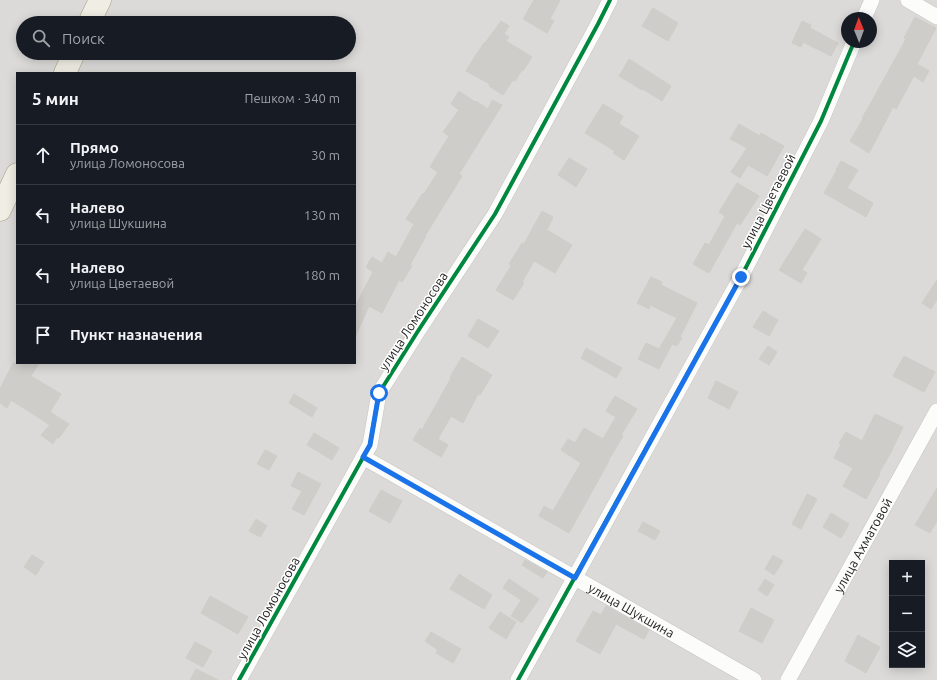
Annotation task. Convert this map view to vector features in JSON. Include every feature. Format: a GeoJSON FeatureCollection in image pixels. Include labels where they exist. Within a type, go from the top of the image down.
{"type":"FeatureCollection","features":[{"type":"Feature","properties":{"kind":"main road"},"geometry":{"type":"LineString","coordinates":[[92,16],[100,0]]}},
{"type":"Feature","properties":{"kind":"main road"},"geometry":{"type":"LineString","coordinates":[[65,72],[71,60]]}},
{"type":"Feature","properties":{"kind":"main road"},"geometry":{"type":"LineString","coordinates":[[0,210],[16,176]]}},
{"type":"Feature","properties":{"kind":"street","name":"улица Ломоносова"},"geometry":{"type":"LineString","coordinates":[[239,680],[370,445],[379,393],[418,331],[496,214],[610,0]]}},
{"type":"Feature","properties":{"kind":"street"},"geometry":{"type":"LineString","coordinates":[[867,12],[872,0]]}},
{"type":"Feature","properties":{"kind":"street"},"geometry":{"type":"LineString","coordinates":[[908,0],[937,17]]}},
{"type":"Feature","properties":{"kind":"street","name":"улица Цветаевой"},"geometry":{"type":"LineString","coordinates":[[518,680],[741,277],[820,121],[851,48]]}},
{"type":"Feature","properties":{"kind":"street","name":"улица Ахматовой"},"geometry":{"type":"LineString","coordinates":[[788,680],[937,411]]}},
{"type":"Feature","properties":{"kind":"street","name":"улица Шукшина"},"geometry":{"type":"LineString","coordinates":[[363,457],[754,680]]}},
{"type":"Feature","properties":{"kind":"shaded area"},"geometry":{"type":"Polygon","coordinates":[[[0,0],[937,0],[937,680],[0,680],[0,0]]]}},
{"type":"Feature","properties":{"kind":"building"},"geometry":{"type":"Polygon","coordinates":[[[534,0],[560,0],[550,19],[554,21],[547,33],[523,19],[534,0]]]}},
{"type":"Feature","properties":{"kind":"building"},"geometry":{"type":"Polygon","coordinates":[[[653,8],[678,23],[668,41],[642,26],[653,8]]]}},
{"type":"Feature","properties":{"kind":"building"},"geometry":{"type":"Polygon","coordinates":[[[915,17],[936,28],[917,64],[929,71],[923,82],[914,76],[896,109],[893,107],[869,153],[850,141],[906,39],[904,38],[915,17]]]}},
{"type":"Feature","properties":{"kind":"building"},"geometry":{"type":"Polygon","coordinates":[[[501,21],[509,26],[504,34],[509,37],[506,41],[532,57],[523,71],[522,70],[515,81],[513,80],[503,95],[489,86],[490,84],[466,71],[484,43],[501,21]]]}},
{"type":"Feature","properties":{"kind":"building"},"geometry":{"type":"Polygon","coordinates":[[[802,21],[811,25],[810,28],[838,43],[831,56],[803,42],[801,47],[792,43],[802,21]]]}},
{"type":"Feature","properties":{"kind":"building"},"geometry":{"type":"Polygon","coordinates":[[[629,59],[671,86],[662,101],[619,76],[629,59]]]}},
{"type":"Feature","properties":{"kind":"building"},"geometry":{"type":"Polygon","coordinates":[[[459,91],[488,109],[492,100],[502,105],[459,174],[462,176],[425,236],[410,265],[412,266],[402,282],[399,280],[382,313],[369,306],[356,335],[356,305],[373,272],[366,267],[372,257],[382,263],[388,252],[396,257],[414,224],[406,219],[438,172],[430,167],[449,136],[443,132],[459,110],[451,104],[459,91]]]}},
{"type":"Feature","properties":{"kind":"building"},"geometry":{"type":"Polygon","coordinates":[[[603,104],[623,116],[619,124],[639,136],[624,160],[613,153],[615,151],[585,133],[603,104]]]}},
{"type":"Feature","properties":{"kind":"building"},"geometry":{"type":"Polygon","coordinates":[[[739,124],[760,136],[761,133],[784,146],[767,176],[748,165],[740,178],[731,172],[747,148],[730,139],[739,124]]]}},
{"type":"Feature","properties":{"kind":"building"},"geometry":{"type":"Polygon","coordinates":[[[569,158],[587,169],[576,187],[558,175],[569,158]]]}},
{"type":"Feature","properties":{"kind":"building"},"geometry":{"type":"Polygon","coordinates":[[[841,161],[858,170],[847,188],[873,203],[866,217],[824,193],[841,161]]]}},
{"type":"Feature","properties":{"kind":"building"},"geometry":{"type":"Polygon","coordinates":[[[737,183],[759,196],[740,225],[737,223],[709,273],[693,264],[705,243],[709,245],[725,216],[719,212],[737,183]]]}},
{"type":"Feature","properties":{"kind":"building"},"geometry":{"type":"Polygon","coordinates":[[[542,211],[553,217],[547,230],[572,245],[555,273],[534,261],[522,282],[524,283],[513,300],[496,290],[511,266],[509,264],[522,243],[524,244],[542,211]]]}},
{"type":"Feature","properties":{"kind":"building"},"geometry":{"type":"Polygon","coordinates":[[[805,229],[821,239],[802,270],[807,273],[801,283],[779,270],[805,229]]]}},
{"type":"Feature","properties":{"kind":"building"},"geometry":{"type":"Polygon","coordinates":[[[651,277],[662,282],[661,285],[697,303],[680,337],[682,338],[677,346],[672,344],[659,369],[638,359],[646,343],[659,349],[677,318],[650,305],[649,309],[637,303],[651,277]]]}},
{"type":"Feature","properties":{"kind":"building"},"geometry":{"type":"Polygon","coordinates":[[[937,280],[937,300],[931,309],[922,303],[937,280]]]}},
{"type":"Feature","properties":{"kind":"building"},"geometry":{"type":"Polygon","coordinates":[[[763,311],[778,320],[769,336],[753,327],[763,311]]]}},
{"type":"Feature","properties":{"kind":"building"},"geometry":{"type":"Polygon","coordinates":[[[478,319],[499,331],[488,348],[468,336],[478,319]]]}},
{"type":"Feature","properties":{"kind":"building"},"geometry":{"type":"Polygon","coordinates":[[[768,346],[777,352],[769,365],[759,359],[768,346]]]}},
{"type":"Feature","properties":{"kind":"building"},"geometry":{"type":"Polygon","coordinates":[[[586,348],[622,368],[616,378],[581,358],[586,348]]]}},
{"type":"Feature","properties":{"kind":"building"},"geometry":{"type":"Polygon","coordinates":[[[904,356],[935,372],[924,392],[893,376],[904,356]]]}},
{"type":"Feature","properties":{"kind":"building"},"geometry":{"type":"Polygon","coordinates":[[[462,357],[492,375],[480,395],[478,394],[463,423],[451,416],[438,439],[448,445],[441,457],[413,440],[420,428],[422,430],[462,357]]]}},
{"type":"Feature","properties":{"kind":"building"},"geometry":{"type":"Polygon","coordinates":[[[13,363],[38,364],[31,376],[61,394],[50,412],[69,424],[59,438],[57,437],[53,444],[41,435],[50,425],[11,400],[7,408],[0,403],[0,389],[13,363]]]}},
{"type":"Feature","properties":{"kind":"building"},"geometry":{"type":"Polygon","coordinates":[[[716,381],[738,392],[729,409],[708,398],[716,381]]]}},
{"type":"Feature","properties":{"kind":"building"},"geometry":{"type":"Polygon","coordinates":[[[294,394],[317,408],[312,417],[289,403],[294,394]]]}},
{"type":"Feature","properties":{"kind":"building"},"geometry":{"type":"Polygon","coordinates":[[[615,396],[637,409],[621,435],[623,436],[569,533],[539,516],[544,506],[553,511],[581,463],[561,450],[568,439],[575,443],[584,428],[603,439],[616,417],[606,411],[615,396]]]}},
{"type":"Feature","properties":{"kind":"building"},"geometry":{"type":"Polygon","coordinates":[[[875,414],[903,427],[866,499],[843,486],[853,468],[834,458],[841,444],[839,443],[846,432],[862,441],[875,414]]]}},
{"type":"Feature","properties":{"kind":"building"},"geometry":{"type":"Polygon","coordinates":[[[314,433],[339,448],[332,460],[307,445],[314,433]]]}},
{"type":"Feature","properties":{"kind":"building"},"geometry":{"type":"Polygon","coordinates":[[[265,450],[277,456],[269,470],[257,464],[265,450]]]}},
{"type":"Feature","properties":{"kind":"building"},"geometry":{"type":"Polygon","coordinates":[[[298,472],[321,484],[304,515],[292,509],[302,491],[291,486],[298,472]]]}},
{"type":"Feature","properties":{"kind":"building"},"geometry":{"type":"Polygon","coordinates":[[[937,488],[937,521],[930,533],[915,525],[937,488]]]}},
{"type":"Feature","properties":{"kind":"building"},"geometry":{"type":"Polygon","coordinates":[[[381,490],[402,501],[390,523],[369,511],[381,490]]]}},
{"type":"Feature","properties":{"kind":"building"},"geometry":{"type":"Polygon","coordinates":[[[807,494],[817,499],[801,529],[792,524],[807,494]]]}},
{"type":"Feature","properties":{"kind":"building"},"geometry":{"type":"Polygon","coordinates":[[[831,513],[849,524],[841,538],[823,527],[831,513]]]}},
{"type":"Feature","properties":{"kind":"building"},"geometry":{"type":"Polygon","coordinates":[[[256,519],[267,526],[260,537],[249,531],[256,519]]]}},
{"type":"Feature","properties":{"kind":"building"},"geometry":{"type":"Polygon","coordinates":[[[643,522],[660,531],[655,540],[638,531],[643,522]]]}},
{"type":"Feature","properties":{"kind":"building"},"geometry":{"type":"Polygon","coordinates":[[[32,555],[44,562],[36,575],[24,567],[32,555]]]}},
{"type":"Feature","properties":{"kind":"building"},"geometry":{"type":"Polygon","coordinates":[[[773,555],[783,561],[774,575],[765,569],[773,555]]]}},
{"type":"Feature","properties":{"kind":"building"},"geometry":{"type":"Polygon","coordinates":[[[525,560],[547,572],[543,578],[522,565],[525,560]]]}},
{"type":"Feature","properties":{"kind":"building"},"geometry":{"type":"Polygon","coordinates":[[[459,574],[492,595],[484,609],[450,589],[459,574]]]}},
{"type":"Feature","properties":{"kind":"building"},"geometry":{"type":"Polygon","coordinates":[[[509,579],[539,599],[522,623],[511,616],[521,600],[503,588],[509,579]]]}},
{"type":"Feature","properties":{"kind":"building"},"geometry":{"type":"Polygon","coordinates":[[[765,579],[774,585],[767,596],[758,590],[765,579]]]}},
{"type":"Feature","properties":{"kind":"building"},"geometry":{"type":"Polygon","coordinates":[[[210,596],[248,617],[238,634],[201,613],[210,596]]]}},
{"type":"Feature","properties":{"kind":"building"},"geometry":{"type":"Polygon","coordinates":[[[606,606],[649,630],[644,639],[616,624],[600,654],[576,641],[593,611],[601,615],[606,606]]]}},
{"type":"Feature","properties":{"kind":"building"},"geometry":{"type":"Polygon","coordinates":[[[751,608],[774,620],[762,643],[739,631],[751,608]]]}},
{"type":"Feature","properties":{"kind":"building"},"geometry":{"type":"Polygon","coordinates":[[[500,612],[516,622],[506,639],[489,628],[500,612]]]}},
{"type":"Feature","properties":{"kind":"building"},"geometry":{"type":"Polygon","coordinates":[[[431,632],[461,649],[453,663],[436,653],[438,650],[425,641],[431,632]]]}},
{"type":"Feature","properties":{"kind":"building"},"geometry":{"type":"Polygon","coordinates":[[[858,635],[880,647],[866,673],[845,661],[858,635]]]}},
{"type":"Feature","properties":{"kind":"building"},"geometry":{"type":"Polygon","coordinates":[[[195,642],[212,651],[203,667],[186,658],[195,642]]]}},
{"type":"Feature","properties":{"kind":"building"},"geometry":{"type":"Polygon","coordinates":[[[196,669],[218,680],[190,680],[196,669]]]}},
{"type":"Feature","properties":{"kind":"cycle path"},"geometry":{"type":"LineString","coordinates":[[239,680],[370,445],[379,393],[495,214],[610,0]]}},
{"type":"Feature","properties":{"kind":"cycle path"},"geometry":{"type":"LineString","coordinates":[[518,680],[741,277],[821,121],[851,48]]}},
{"type":"Feature","properties":{"kind":"route"},"geometry":{"type":"LineString","coordinates":[[379,393],[370,445],[363,457],[575,578],[741,277]]}}]}
